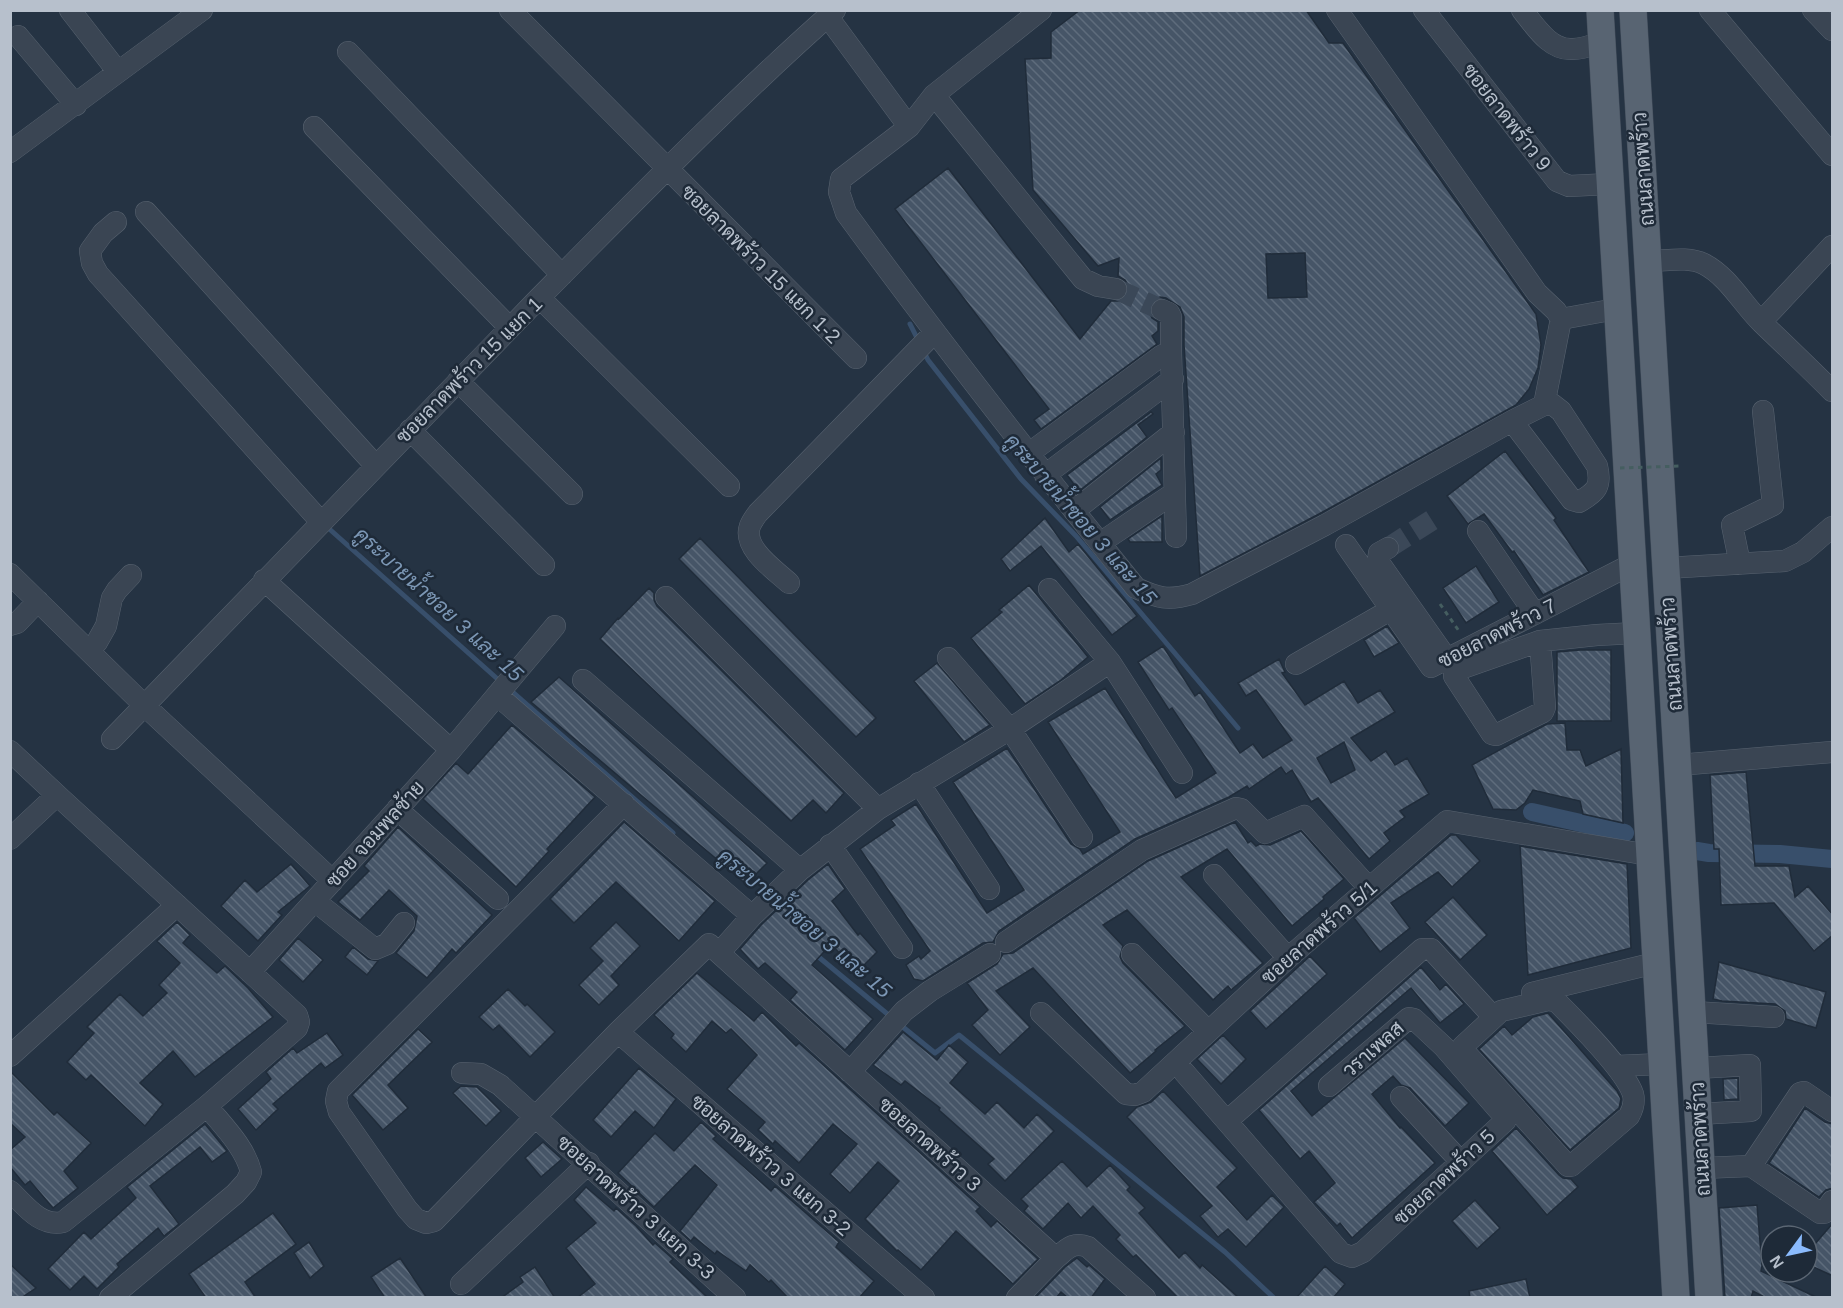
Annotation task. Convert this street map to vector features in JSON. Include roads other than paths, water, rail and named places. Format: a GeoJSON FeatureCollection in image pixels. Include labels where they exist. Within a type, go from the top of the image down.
{"type":"FeatureCollection","features":[{"type":"Feature","properties":{"kind":"main road","name":"ถนนลาดพร้าว"},"geometry":{"type":"LineString","coordinates":[[1599,10],[1676,1298]]}},
{"type":"Feature","properties":{"kind":"main road","name":"ถนนลาดพร้าว"},"geometry":{"type":"LineString","coordinates":[[1633,10],[1694,1012],[1709,1298]]}},
{"type":"Feature","properties":{"kind":"main road"},"geometry":{"type":"LineString","coordinates":[[1652,915],[1688,913]]}},
{"type":"Feature","properties":{"kind":"main road"},"geometry":{"type":"LineString","coordinates":[[1658,1012],[1694,1012]]}},
{"type":"Feature","properties":{"kind":"street"},"geometry":{"type":"LineString","coordinates":[[70,10],[118,72]]}},
{"type":"Feature","properties":{"kind":"street"},"geometry":{"type":"LineString","coordinates":[[10,152],[202,10]]}},
{"type":"Feature","properties":{"kind":"street","name":"ซอยลาดพร้าว 15 แยก 1-2"},"geometry":{"type":"LineString","coordinates":[[510,10],[856,358]]}},
{"type":"Feature","properties":{"kind":"street"},"geometry":{"type":"LineString","coordinates":[[1041,10],[934,94],[909,127],[841,179],[839,192],[846,213],[930,337],[1136,588],[1160,598],[1176,598],[1192,594],[1325,525],[1512,421],[1544,405],[1552,404],[1561,411],[1597,466],[1599,475],[1597,489],[1594,493],[1579,502],[1572,500],[1512,421]]}},
{"type":"Feature","properties":{"kind":"street"},"geometry":{"type":"LineString","coordinates":[[1336,10],[1537,293],[1561,319],[1544,405]]}},
{"type":"Feature","properties":{"kind":"street","name":"ซอยลาดพร้าว 9"},"geometry":{"type":"LineString","coordinates":[[1424,10],[1557,181],[1569,186],[1610,184]]}},
{"type":"Feature","properties":{"kind":"street"},"geometry":{"type":"LineString","coordinates":[[1522,10],[1545,38],[1557,46],[1572,50],[1601,42]]}},
{"type":"Feature","properties":{"kind":"street"},"geometry":{"type":"LineString","coordinates":[[1710,10],[1833,155]]}},
{"type":"Feature","properties":{"kind":"street"},"geometry":{"type":"LineString","coordinates":[[1813,10],[1833,30]]}},
{"type":"Feature","properties":{"kind":"street"},"geometry":{"type":"LineString","coordinates":[[823,17],[909,127]]}},
{"type":"Feature","properties":{"kind":"street","name":"ซอยลาดพร้าว 15 แยก 1"},"geometry":{"type":"LineString","coordinates":[[112,739],[510,327],[823,17]]}},
{"type":"Feature","properties":{"kind":"street"},"geometry":{"type":"LineString","coordinates":[[18,36],[76,105]]}},
{"type":"Feature","properties":{"kind":"street"},"geometry":{"type":"LineString","coordinates":[[348,52],[562,275]]}},
{"type":"Feature","properties":{"kind":"street"},"geometry":{"type":"LineString","coordinates":[[934,94],[1083,279],[1098,286],[1116,289]]}},
{"type":"Feature","properties":{"kind":"street"},"geometry":{"type":"LineString","coordinates":[[314,127],[510,327]]}},
{"type":"Feature","properties":{"kind":"street"},"geometry":{"type":"LineString","coordinates":[[146,212],[375,465]]}},
{"type":"Feature","properties":{"kind":"street"},"geometry":{"type":"LineString","coordinates":[[116,222],[103,233],[90,251],[92,263],[98,274],[321,522]]}},
{"type":"Feature","properties":{"kind":"street"},"geometry":{"type":"LineString","coordinates":[[1761,322],[1833,246]]}},
{"type":"Feature","properties":{"kind":"street"},"geometry":{"type":"LineString","coordinates":[[1649,261],[1691,259],[1705,264],[1726,282],[1761,322],[1833,391]]}},
{"type":"Feature","properties":{"kind":"street"},"geometry":{"type":"LineString","coordinates":[[540,298],[729,486]]}},
{"type":"Feature","properties":{"kind":"street"},"geometry":{"type":"LineString","coordinates":[[1561,319],[1616,309]]}},
{"type":"Feature","properties":{"kind":"street"},"geometry":{"type":"LineString","coordinates":[[1162,310],[1169,313],[1171,317],[1176,537]]}},
{"type":"Feature","properties":{"kind":"street"},"geometry":{"type":"LineString","coordinates":[[789,584],[756,552],[748,534],[750,525],[758,513],[930,337]]}},
{"type":"Feature","properties":{"kind":"street"},"geometry":{"type":"LineString","coordinates":[[1028,454],[1171,351]]}},
{"type":"Feature","properties":{"kind":"street"},"geometry":{"type":"LineString","coordinates":[[1045,475],[1173,379]]}},
{"type":"Feature","properties":{"kind":"street"},"geometry":{"type":"LineString","coordinates":[[458,381],[573,494]]}},
{"type":"Feature","properties":{"kind":"street"},"geometry":{"type":"LineString","coordinates":[[1740,564],[1732,525],[1773,506],[1763,411]]}},
{"type":"Feature","properties":{"kind":"street"},"geometry":{"type":"LineString","coordinates":[[410,430],[544,565]]}},
{"type":"Feature","properties":{"kind":"street"},"geometry":{"type":"LineString","coordinates":[[1058,431],[1074,453]]}},
{"type":"Feature","properties":{"kind":"street"},"geometry":{"type":"LineString","coordinates":[[1074,511],[1174,432]]}},
{"type":"Feature","properties":{"kind":"street"},"geometry":{"type":"LineString","coordinates":[[1100,543],[1174,493]]}},
{"type":"Feature","properties":{"kind":"street"},"geometry":{"type":"LineString","coordinates":[[1666,568],[1785,561],[1803,552],[1833,527]]}},
{"type":"Feature","properties":{"kind":"street"},"geometry":{"type":"LineString","coordinates":[[1478,531],[1535,614]]}},
{"type":"Feature","properties":{"kind":"street","name":"ซอยลาดพร้าว 7"},"geometry":{"type":"LineString","coordinates":[[1346,545],[1429,666],[1447,659],[1632,564]]}},
{"type":"Feature","properties":{"kind":"street"},"geometry":{"type":"LineString","coordinates":[[1388,548],[1379,553],[1378,561],[1447,659]]}},
{"type":"Feature","properties":{"kind":"street"},"geometry":{"type":"LineString","coordinates":[[10,574],[145,706],[333,881]]}},
{"type":"Feature","properties":{"kind":"street"},"geometry":{"type":"LineString","coordinates":[[88,651],[97,642],[106,626],[112,598],[131,575]]}},
{"type":"Feature","properties":{"kind":"street"},"geometry":{"type":"LineString","coordinates":[[264,580],[451,750]]}},
{"type":"Feature","properties":{"kind":"street"},"geometry":{"type":"LineString","coordinates":[[1050,589],[1110,662],[1182,774]]}},
{"type":"Feature","properties":{"kind":"street"},"geometry":{"type":"LineString","coordinates":[[666,597],[878,808]]}},
{"type":"Feature","properties":{"kind":"street"},"geometry":{"type":"LineString","coordinates":[[10,625],[17,623],[38,601]]}},
{"type":"Feature","properties":{"kind":"street"},"geometry":{"type":"LineString","coordinates":[[1296,664],[1390,610]]}},
{"type":"Feature","properties":{"kind":"street","name":"ซอย จอมพลซ้าย"},"geometry":{"type":"LineString","coordinates":[[250,972],[451,750],[555,626]]}},
{"type":"Feature","properties":{"kind":"street"},"geometry":{"type":"LineString","coordinates":[[1540,640],[1545,706],[1543,712],[1496,735],[1492,734],[1454,676],[1454,671],[1540,640],[1636,633]]}},
{"type":"Feature","properties":{"kind":"street"},"geometry":{"type":"LineString","coordinates":[[948,658],[1010,729],[1082,837]]}},
{"type":"Feature","properties":{"kind":"street"},"geometry":{"type":"LineString","coordinates":[[624,804],[338,1091],[336,1101],[339,1112],[416,1219],[426,1223],[434,1221],[618,1032],[715,948],[754,909],[830,845],[878,808],[1010,729],[1110,662]]}},
{"type":"Feature","properties":{"kind":"street"},"geometry":{"type":"LineString","coordinates":[[583,680],[800,870]]}},
{"type":"Feature","properties":{"kind":"street"},"geometry":{"type":"LineString","coordinates":[[502,689],[624,804],[754,909]]}},
{"type":"Feature","properties":{"kind":"street"},"geometry":{"type":"LineString","coordinates":[[10,751],[297,1015],[299,1022],[297,1028],[207,1106],[63,1222],[46,1221],[10,1191]]}},
{"type":"Feature","properties":{"kind":"street"},"geometry":{"type":"LineString","coordinates":[[1678,765],[1833,752]]}},
{"type":"Feature","properties":{"kind":"street"},"geometry":{"type":"LineString","coordinates":[[919,783],[989,890]]}},
{"type":"Feature","properties":{"kind":"street"},"geometry":{"type":"LineString","coordinates":[[10,838],[57,795]]}},
{"type":"Feature","properties":{"kind":"street"},"geometry":{"type":"LineString","coordinates":[[850,1072],[895,1020],[930,991],[998,948],[1142,850],[1236,808],[1241,809],[1266,833],[1304,816],[1369,888]]}},
{"type":"Feature","properties":{"kind":"street"},"geometry":{"type":"LineString","coordinates":[[397,809],[498,899]]}},
{"type":"Feature","properties":{"kind":"street","name":"ซอยลาดพร้าว 5/1"},"geometry":{"type":"LineString","coordinates":[[1041,1013],[1126,1095],[1135,1095],[1143,1092],[1288,958],[1447,821],[1649,855]]}},
{"type":"Feature","properties":{"kind":"street"},"geometry":{"type":"LineString","coordinates":[[830,845],[902,948]]}},
{"type":"Feature","properties":{"kind":"street"},"geometry":{"type":"LineString","coordinates":[[1214,875],[1288,958]]}},
{"type":"Feature","properties":{"kind":"street"},"geometry":{"type":"LineString","coordinates":[[315,900],[375,949],[387,944],[404,923]]}},
{"type":"Feature","properties":{"kind":"street"},"geometry":{"type":"LineString","coordinates":[[10,1056],[177,905]]}},
{"type":"Feature","properties":{"kind":"street","name":"ซอยลาดพร้าว 3"},"geometry":{"type":"LineString","coordinates":[[715,948],[1056,1258]]}},
{"type":"Feature","properties":{"kind":"street"},"geometry":{"type":"LineString","coordinates":[[1227,1121],[1422,949],[1431,949],[1487,1010]]}},
{"type":"Feature","properties":{"kind":"street"},"geometry":{"type":"LineString","coordinates":[[1132,954],[1208,1031]]}},
{"type":"Feature","properties":{"kind":"street"},"geometry":{"type":"LineString","coordinates":[[1444,1047],[1487,1010],[1508,999],[1655,963]]}},
{"type":"Feature","properties":{"kind":"street"},"geometry":{"type":"LineString","coordinates":[[1616,1066],[1633,1096],[1632,1112],[1571,1166],[1568,1166],[1465,1052],[1463,1046],[1502,1011],[1554,1000],[1616,1066],[1661,1064]]}},
{"type":"Feature","properties":{"kind":"street"},"geometry":{"type":"LineString","coordinates":[[1694,1012],[1774,1017]]}},
{"type":"Feature","properties":{"kind":"street","name":"วราเพลส"},"geometry":{"type":"LineString","coordinates":[[1329,1086],[1409,1018],[1414,1019],[1444,1047]]}},
{"type":"Feature","properties":{"kind":"street","name":"ซอยลาดพร้าว 3 แยก 3-2"},"geometry":{"type":"LineString","coordinates":[[618,1032],[924,1298]]}},
{"type":"Feature","properties":{"kind":"street","name":"ซอยลาดพร้าว 5"},"geometry":{"type":"LineString","coordinates":[[1184,1072],[1341,1253],[1352,1257],[1363,1252],[1505,1121],[1444,1047]]}},
{"type":"Feature","properties":{"kind":"street"},"geometry":{"type":"LineString","coordinates":[[1697,1068],[1750,1065],[1751,1111],[1699,1114]]}},
{"type":"Feature","properties":{"kind":"street","name":"ซอยลาดพร้าว 3 แยก 3-3"},"geometry":{"type":"LineString","coordinates":[[462,1073],[481,1074],[500,1084],[735,1298]]}},
{"type":"Feature","properties":{"kind":"street"},"geometry":{"type":"LineString","coordinates":[[1751,1166],[1800,1093],[1804,1092],[1833,1111]]}},
{"type":"Feature","properties":{"kind":"street"},"geometry":{"type":"LineString","coordinates":[[1401,1097],[1461,1162]]}},
{"type":"Feature","properties":{"kind":"street"},"geometry":{"type":"LineString","coordinates":[[110,1298],[235,1194],[246,1182],[251,1172],[249,1161],[207,1106]]}},
{"type":"Feature","properties":{"kind":"street"},"geometry":{"type":"LineString","coordinates":[[461,1284],[588,1163]]}},
{"type":"Feature","properties":{"kind":"street"},"geometry":{"type":"LineString","coordinates":[[1701,1168],[1751,1166],[1820,1213],[1824,1213],[1833,1201]]}},
{"type":"Feature","properties":{"kind":"street"},"geometry":{"type":"LineString","coordinates":[[1017,1298],[1056,1258],[1071,1245],[1080,1243],[1088,1247],[1145,1298]]}},
{"type":"Feature","properties":{"kind":"waterway","name":"คูระบายน้ำซอย 3 และ 15"},"geometry":{"type":"LineString","coordinates":[[910,324],[919,342]]}},
{"type":"Feature","properties":{"kind":"waterway","name":"คูระบายน้ำซอย 3 และ 15"},"geometry":{"type":"LineString","coordinates":[[923,350],[928,360],[1021,479],[1076,536],[1238,728]]}},
{"type":"Feature","properties":{"kind":"waterway","name":"คูระบายน้ำซอย 3 และ 15"},"geometry":{"type":"LineString","coordinates":[[326,526],[502,683]]}},
{"type":"Feature","properties":{"kind":"waterway","name":"คูระบายน้ำซอย 3 และ 15"},"geometry":{"type":"LineString","coordinates":[[509,689],[673,833]]}},
{"type":"Feature","properties":{"kind":"waterway"},"geometry":{"type":"LineString","coordinates":[[1532,812],[1625,833]]}},
{"type":"Feature","properties":{"kind":"waterway"},"geometry":{"type":"LineString","coordinates":[[1697,851],[1780,854],[1832,859]]}},
{"type":"Feature","properties":{"kind":"waterway","name":"คูระบายน้ำซอย 3 และ 15"},"geometry":{"type":"LineString","coordinates":[[815,954],[891,1017]]}},
{"type":"Feature","properties":{"kind":"waterway","name":"คูระบายน้ำซอย 3 และ 15"},"geometry":{"type":"LineString","coordinates":[[898,1023],[935,1053],[959,1035],[1225,1252],[1274,1298]]}},
{"type":"Feature","properties":{"kind":"tunnel"},"geometry":{"type":"LineString","coordinates":[[1116,289],[1162,310]]}},
{"type":"Feature","properties":{"kind":"tunnel"},"geometry":{"type":"LineString","coordinates":[[1388,548],[1432,520]]}}]}
